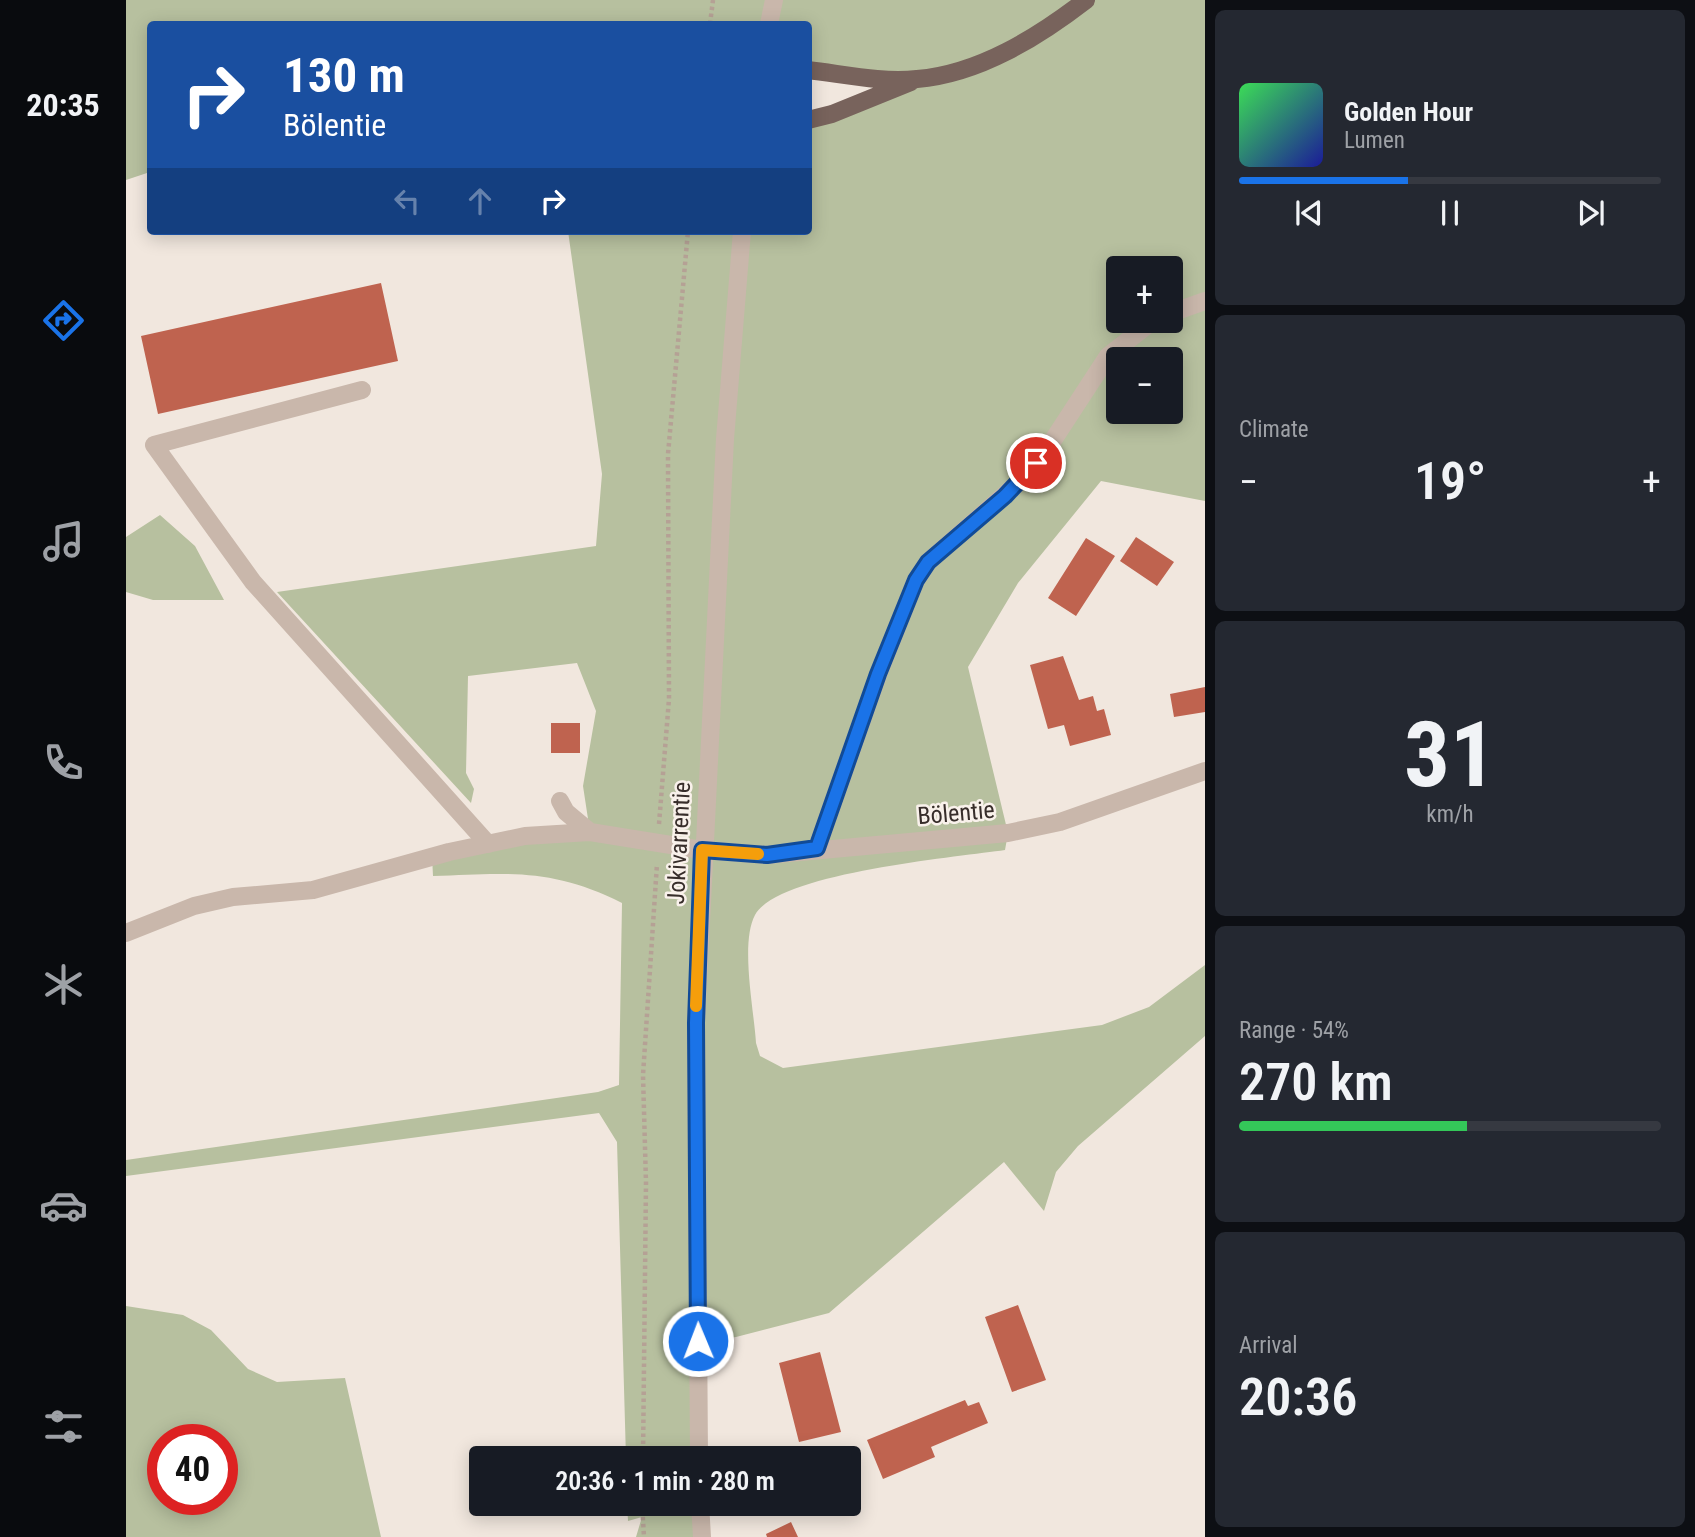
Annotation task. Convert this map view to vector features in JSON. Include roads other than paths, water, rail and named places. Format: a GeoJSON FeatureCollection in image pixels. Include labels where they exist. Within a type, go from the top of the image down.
{"type":"FeatureCollection","features":[{"type":"Feature","properties":{"kind":"main road"},"geometry":{"type":"LineString","coordinates":[[812,119],[832,114],[917,79],[941,75],[1003,54],[1055,24],[1086,0]]}},
{"type":"Feature","properties":{"kind":"main road"},"geometry":{"type":"LineString","coordinates":[[812,70],[917,79]]}},
{"type":"Feature","properties":{"kind":"street"},"geometry":{"type":"LineString","coordinates":[[770,21],[774,0]]}},
{"type":"Feature","properties":{"kind":"street","name":"Jokivarrentie"},"geometry":{"type":"LineString","coordinates":[[699,1446],[696,1023],[702,850],[729,376],[742,235]]}},
{"type":"Feature","properties":{"kind":"street"},"geometry":{"type":"LineString","coordinates":[[1183,309],[1205,301]]}},
{"type":"Feature","properties":{"kind":"street"},"geometry":{"type":"LineString","coordinates":[[817,848],[878,674],[916,580],[928,562],[1026,476],[1108,356],[1137,333]]}},
{"type":"Feature","properties":{"kind":"street"},"geometry":{"type":"LineString","coordinates":[[362,390],[154,445],[253,582],[488,844]]}},
{"type":"Feature","properties":{"kind":"street","name":"Bölentie"},"geometry":{"type":"LineString","coordinates":[[126,933],[194,906],[233,897],[313,890],[525,836],[590,832],[702,850],[767,855],[817,848],[1008,833],[1060,822],[1205,771]]}},
{"type":"Feature","properties":{"kind":"street"},"geometry":{"type":"LineString","coordinates":[[560,801],[566,812],[590,832]]}},
{"type":"Feature","properties":{"kind":"street"},"geometry":{"type":"LineString","coordinates":[[701,1516],[702,1537]]}}]}
